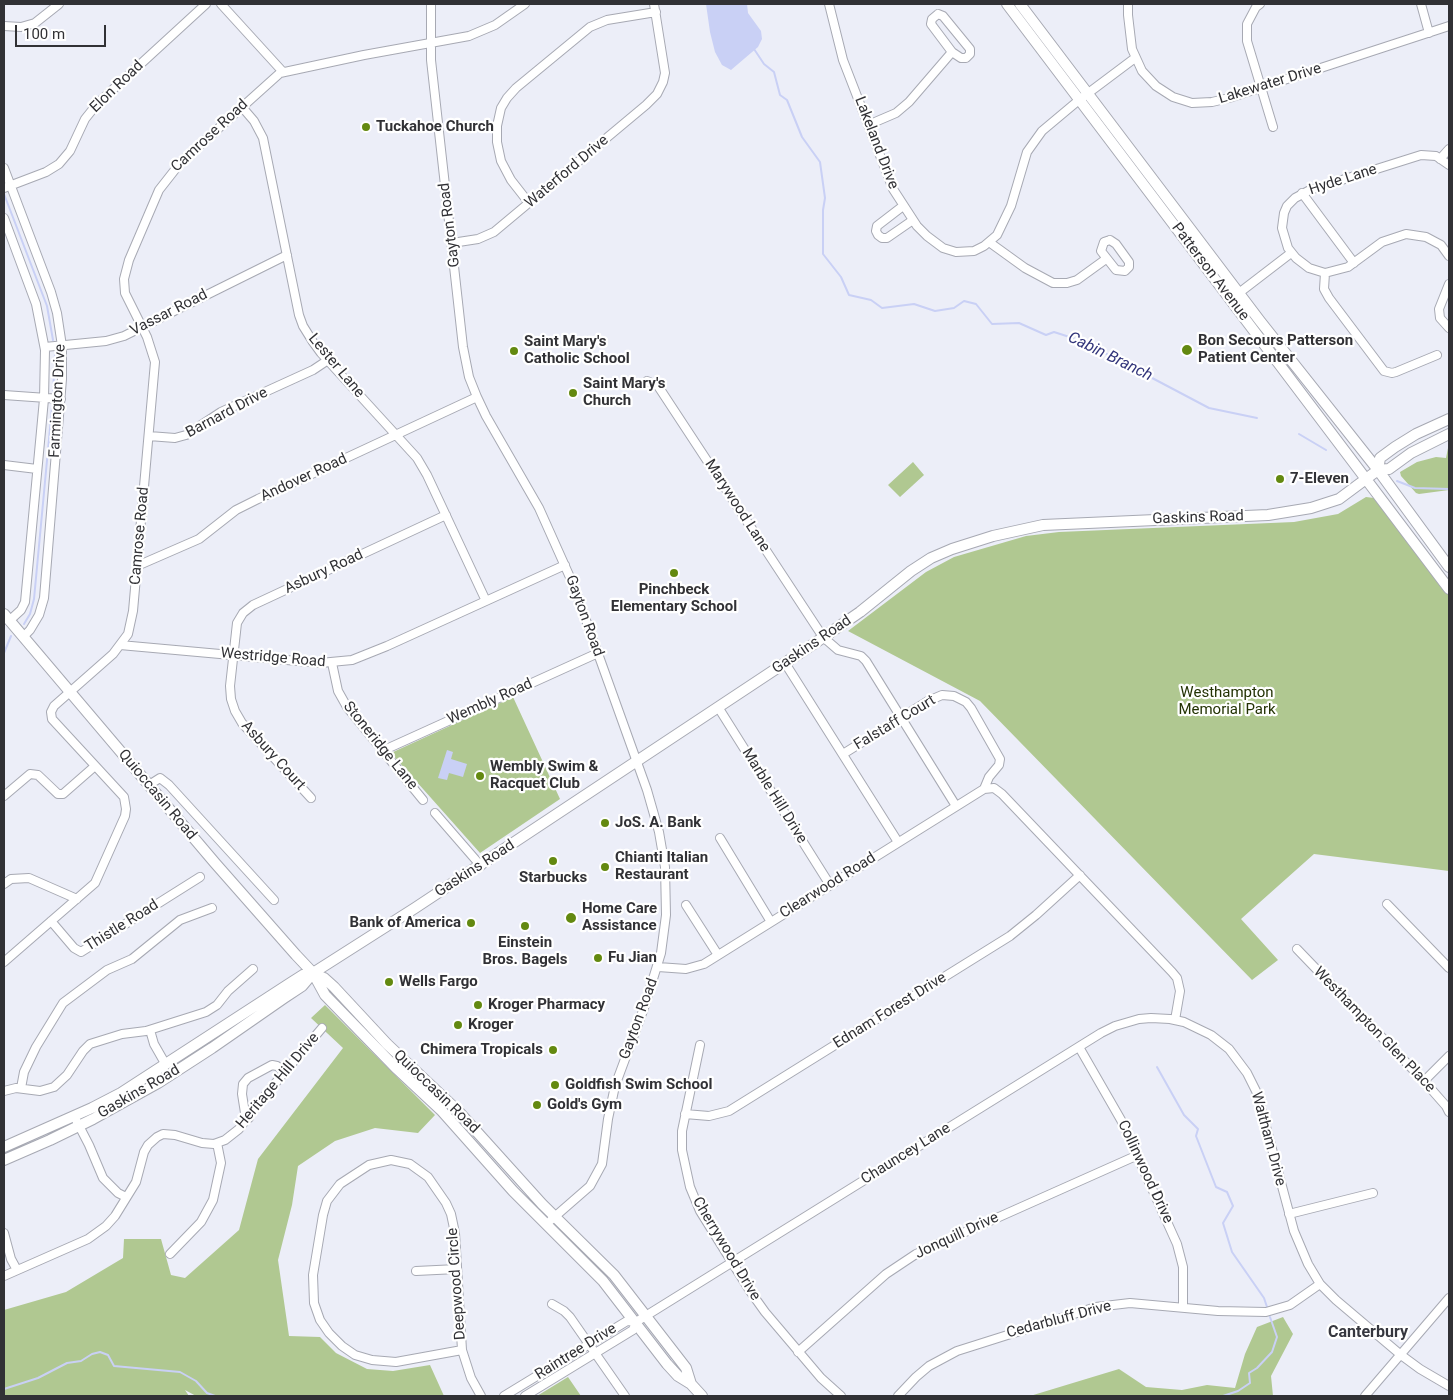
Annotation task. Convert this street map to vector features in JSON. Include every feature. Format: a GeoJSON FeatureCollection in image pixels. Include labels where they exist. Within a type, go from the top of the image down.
{"type":"FeatureCollection","features":[{"type":"Feature","properties":{"kind":"main road","name":"Patterson Avenue"},"geometry":{"type":"LineString","coordinates":[[1007,4],[1084,96]]}},
{"type":"Feature","properties":{"kind":"main road","name":"Patterson Avenue"},"geometry":{"type":"LineString","coordinates":[[1020,4],[1084,96],[1234,296],[1366,479],[1449,589]]}},
{"type":"Feature","properties":{"kind":"main road","name":"Patterson Avenue"},"geometry":{"type":"LineString","coordinates":[[1234,296],[1378,470],[1449,567]]}},
{"type":"Feature","properties":{"kind":"main road"},"geometry":{"type":"LineString","coordinates":[[1449,419],[1416,434],[1395,447],[1380,458],[1378,470],[1389,469],[1411,453],[1449,434]]}},
{"type":"Feature","properties":{"kind":"main road","name":"Gaskins Road"},"geometry":{"type":"LineString","coordinates":[[4,1160],[77,1121],[292,982],[313,973],[481,866],[860,612],[912,571],[932,558],[952,549],[993,536],[1043,525],[1291,512],[1339,499],[1378,470]]}},
{"type":"Feature","properties":{"kind":"main road","name":"Quioccasin Road"},"geometry":{"type":"LineString","coordinates":[[6,618],[313,973],[326,995],[395,1067],[441,1110],[513,1191],[546,1224]]}},
{"type":"Feature","properties":{"kind":"main road","name":"Gaskins Road"},"geometry":{"type":"LineString","coordinates":[[4,1147],[120,1105],[183,1068],[302,986],[313,973]]}},
{"type":"Feature","properties":{"kind":"main road","name":"Quioccasin Road"},"geometry":{"type":"LineString","coordinates":[[313,973],[324,978],[334,987],[387,1044],[459,1112],[516,1177],[555,1217]]}},
{"type":"Feature","properties":{"kind":"main road"},"geometry":{"type":"LineString","coordinates":[[555,1217],[614,1275],[686,1368],[691,1384]]}},
{"type":"Feature","properties":{"kind":"main road"},"geometry":{"type":"LineString","coordinates":[[546,1224],[603,1281],[672,1370],[691,1384],[702,1396]]}},
{"type":"Feature","properties":{"kind":"street"},"geometry":{"type":"LineString","coordinates":[[4,26],[21,27],[34,23],[59,4]]}},
{"type":"Feature","properties":{"kind":"street","name":"Elon Road"},"geometry":{"type":"LineString","coordinates":[[7,187],[46,172],[59,164],[70,152],[85,119],[97,104],[206,4]]}},
{"type":"Feature","properties":{"kind":"street"},"geometry":{"type":"LineString","coordinates":[[221,4],[283,72]]}},
{"type":"Feature","properties":{"kind":"street","name":"Gayton Road"},"geometry":{"type":"LineString","coordinates":[[431,4],[430,43],[463,347],[469,377],[476,398],[538,506],[565,565],[598,653],[658,827],[665,867],[666,915],[658,968],[615,1086],[602,1164],[590,1186],[546,1224]]}},
{"type":"Feature","properties":{"kind":"street","name":"Camrose Road"},"geometry":{"type":"LineString","coordinates":[[120,645],[128,634],[132,611],[149,436],[154,362],[151,346],[125,293],[124,279],[129,260],[164,182],[181,162],[275,77],[283,72],[364,55],[461,38],[482,32],[525,4]]}},
{"type":"Feature","properties":{"kind":"street","name":"Lakeland Drive"},"geometry":{"type":"LineString","coordinates":[[829,4],[843,60],[890,182],[912,220],[933,242],[942,248],[956,252],[974,251],[990,242]]}},
{"type":"Feature","properties":{"kind":"street","name":"Lakewater Drive"},"geometry":{"type":"LineString","coordinates":[[1128,4],[1130,35],[1136,58],[1142,71],[1156,86],[1174,97],[1192,102],[1212,102],[1449,26]]}},
{"type":"Feature","properties":{"kind":"street"},"geometry":{"type":"LineString","coordinates":[[1260,4],[1256,7],[1247,24],[1246,41],[1273,127]]}},
{"type":"Feature","properties":{"kind":"street"},"geometry":{"type":"LineString","coordinates":[[1421,4],[1429,33]]}},
{"type":"Feature","properties":{"kind":"street"},"geometry":{"type":"LineString","coordinates":[[530,203],[511,180],[501,161],[497,142],[497,126],[507,98],[516,88],[590,27],[607,20],[655,8]]}},
{"type":"Feature","properties":{"kind":"street","name":"Waterford Drive"},"geometry":{"type":"LineString","coordinates":[[452,242],[466,242],[488,235],[508,222],[657,94],[664,76],[655,8]]}},
{"type":"Feature","properties":{"kind":"street"},"geometry":{"type":"LineString","coordinates":[[935,15],[943,16],[970,49],[968,56],[963,59],[952,52],[931,24],[935,15]]}},
{"type":"Feature","properties":{"kind":"street"},"geometry":{"type":"LineString","coordinates":[[868,125],[896,113],[910,102],[952,52]]}},
{"type":"Feature","properties":{"kind":"street"},"geometry":{"type":"LineString","coordinates":[[1106,259],[1077,280],[1067,283],[1053,283],[1019,265],[990,242],[997,235],[1010,206],[1027,152],[1042,130],[1136,58]]}},
{"type":"Feature","properties":{"kind":"street","name":"Lester Lane"},"geometry":{"type":"LineString","coordinates":[[242,107],[254,122],[263,138],[299,315],[303,326],[312,342],[417,458],[427,475],[486,601]]}},
{"type":"Feature","properties":{"kind":"street"},"geometry":{"type":"LineString","coordinates":[[1440,159],[1449,149]]}},
{"type":"Feature","properties":{"kind":"street","name":"Hyde Lane"},"geometry":{"type":"LineString","coordinates":[[1291,253],[1283,236],[1282,221],[1287,206],[1302,193],[1421,155],[1436,156],[1449,165]]}},
{"type":"Feature","properties":{"kind":"street","name":"Farmington Drive"},"geometry":{"type":"LineString","coordinates":[[4,168],[7,187],[51,292],[57,313],[62,346],[61,399],[44,598],[40,615],[23,638]]}},
{"type":"Feature","properties":{"kind":"street"},"geometry":{"type":"LineString","coordinates":[[1302,193],[1354,263]]}},
{"type":"Feature","properties":{"kind":"street"},"geometry":{"type":"LineString","coordinates":[[903,206],[877,226],[878,236],[887,238],[912,220]]}},
{"type":"Feature","properties":{"kind":"street","name":"Farmington Drive"},"geometry":{"type":"LineString","coordinates":[[4,218],[36,304],[45,347],[44,399],[24,602],[21,610],[6,618]]}},
{"type":"Feature","properties":{"kind":"street"},"geometry":{"type":"LineString","coordinates":[[1234,296],[1291,253],[1309,268],[1324,273],[1341,269],[1354,263],[1382,242],[1406,234],[1426,237],[1441,245],[1449,256]]}},
{"type":"Feature","properties":{"kind":"street","name":"Vassar Road"},"geometry":{"type":"LineString","coordinates":[[45,347],[106,342],[124,336],[287,255]]}},
{"type":"Feature","properties":{"kind":"street"},"geometry":{"type":"LineString","coordinates":[[1324,273],[1324,289],[1329,298],[1384,370],[1392,373],[1396,372],[1437,356]]}},
{"type":"Feature","properties":{"kind":"street"},"geometry":{"type":"LineString","coordinates":[[1449,284],[1439,309],[1440,318],[1449,328]]}},
{"type":"Feature","properties":{"kind":"street","name":"Barnard Drive"},"geometry":{"type":"LineString","coordinates":[[149,436],[175,438],[186,436],[221,412],[313,370],[328,360]]}},
{"type":"Feature","properties":{"kind":"street","name":"Marywood Lane"},"geometry":{"type":"LineString","coordinates":[[647,381],[658,386],[823,637]]}},
{"type":"Feature","properties":{"kind":"street"},"geometry":{"type":"LineString","coordinates":[[4,395],[61,399]]}},
{"type":"Feature","properties":{"kind":"street","name":"Andover Road"},"geometry":{"type":"LineString","coordinates":[[137,566],[199,539],[236,510],[476,398]]}},
{"type":"Feature","properties":{"kind":"street"},"geometry":{"type":"LineString","coordinates":[[4,465],[37,469]]}},
{"type":"Feature","properties":{"kind":"street","name":"Asbury Road"},"geometry":{"type":"LineString","coordinates":[[233,655],[237,623],[243,613],[252,605],[446,516]]}},
{"type":"Feature","properties":{"kind":"street","name":"Westridge Road"},"geometry":{"type":"LineString","coordinates":[[120,645],[332,663],[352,660],[366,656],[565,565]]}},
{"type":"Feature","properties":{"kind":"street"},"geometry":{"type":"LineString","coordinates":[[823,637],[838,650],[864,658],[956,806]]}},
{"type":"Feature","properties":{"kind":"street"},"geometry":{"type":"LineString","coordinates":[[4,962],[98,879],[124,820],[126,809],[124,797],[51,717],[52,709],[113,654],[120,645]]}},
{"type":"Feature","properties":{"kind":"street","name":"Wembly Road"},"geometry":{"type":"LineString","coordinates":[[382,751],[598,653]]}},
{"type":"Feature","properties":{"kind":"street","name":"Asbury Court"},"geometry":{"type":"LineString","coordinates":[[233,655],[230,686],[231,699],[235,711],[242,723],[311,798]]}},
{"type":"Feature","properties":{"kind":"street","name":"Stoneridge Lane"},"geometry":{"type":"LineString","coordinates":[[332,663],[338,691],[346,707],[423,800]]}},
{"type":"Feature","properties":{"kind":"street"},"geometry":{"type":"LineString","coordinates":[[785,663],[898,842]]}},
{"type":"Feature","properties":{"kind":"street","name":"Falstaff Court"},"geometry":{"type":"LineString","coordinates":[[843,754],[928,701],[942,695],[954,696],[966,702],[1000,759],[999,765],[988,777],[984,789]]}},
{"type":"Feature","properties":{"kind":"street","name":"Marble Hill Drive"},"geometry":{"type":"LineString","coordinates":[[718,707],[830,885]]}},
{"type":"Feature","properties":{"kind":"street"},"geometry":{"type":"LineString","coordinates":[[4,796],[30,774],[38,775],[58,794],[63,794],[96,766]]}},
{"type":"Feature","properties":{"kind":"street"},"geometry":{"type":"LineString","coordinates":[[149,785],[160,778],[169,785],[274,900]]}},
{"type":"Feature","properties":{"kind":"street","name":"Clearwood Road"},"geometry":{"type":"LineString","coordinates":[[658,968],[693,968],[704,964],[984,789],[994,788],[1002,794],[1080,875]]}},
{"type":"Feature","properties":{"kind":"street"},"geometry":{"type":"LineString","coordinates":[[436,813],[481,866]]}},
{"type":"Feature","properties":{"kind":"street"},"geometry":{"type":"LineString","coordinates":[[720,838],[771,922]]}},
{"type":"Feature","properties":{"kind":"street"},"geometry":{"type":"LineString","coordinates":[[1080,875],[1177,978],[1180,991],[1175,1020]]}},
{"type":"Feature","properties":{"kind":"street","name":"Ednam Forest Drive"},"geometry":{"type":"LineString","coordinates":[[686,1114],[709,1116],[728,1110],[1010,936],[1080,875]]}},
{"type":"Feature","properties":{"kind":"street"},"geometry":{"type":"LineString","coordinates":[[4,884],[11,879],[29,878],[77,899]]}},
{"type":"Feature","properties":{"kind":"street","name":"Thistle Road"},"geometry":{"type":"LineString","coordinates":[[51,921],[74,948],[81,952],[200,878]]}},
{"type":"Feature","properties":{"kind":"street"},"geometry":{"type":"LineString","coordinates":[[1387,904],[1449,968]]}},
{"type":"Feature","properties":{"kind":"street"},"geometry":{"type":"LineString","coordinates":[[686,905],[718,955]]}},
{"type":"Feature","properties":{"kind":"street"},"geometry":{"type":"LineString","coordinates":[[21,1088],[24,1072],[36,1047],[63,1003],[107,970],[132,959],[180,920],[212,908]]}},
{"type":"Feature","properties":{"kind":"street","name":"Westhampton Glen Place"},"geometry":{"type":"LineString","coordinates":[[1298,950],[1424,1081],[1449,1112]]}},
{"type":"Feature","properties":{"kind":"street"},"geometry":{"type":"LineString","coordinates":[[4,1091],[21,1088],[40,1091],[54,1087],[67,1075],[90,1044],[122,1034],[150,1030],[206,1012],[217,1005],[228,991],[253,969]]}},
{"type":"Feature","properties":{"kind":"street","name":"Chauncey Lane"},"geometry":{"type":"LineString","coordinates":[[636,1322],[1110,1028],[1126,1022],[1151,1018],[1175,1020]]}},
{"type":"Feature","properties":{"kind":"street","name":"Waltham Drive"},"geometry":{"type":"LineString","coordinates":[[1175,1020],[1198,1028],[1222,1042],[1233,1053],[1247,1073],[1257,1093],[1289,1214],[1299,1243],[1320,1284],[1401,1355],[1449,1386]]}},
{"type":"Feature","properties":{"kind":"street","name":"Heritage Hill Drive"},"geometry":{"type":"LineString","coordinates":[[217,1143],[239,1129],[322,1028]]}},
{"type":"Feature","properties":{"kind":"street"},"geometry":{"type":"LineString","coordinates":[[150,1030],[154,1044],[166,1065]]}},
{"type":"Feature","properties":{"kind":"street","name":"Cherrywood Drive"},"geometry":{"type":"LineString","coordinates":[[700,1044],[682,1131],[682,1150],[690,1187],[700,1211],[765,1312],[820,1378],[841,1396]]}},
{"type":"Feature","properties":{"kind":"street","name":"Collinwood Drive"},"geometry":{"type":"LineString","coordinates":[[1079,1047],[1121,1120],[1180,1251],[1183,1267],[1183,1307]]}},
{"type":"Feature","properties":{"kind":"street"},"geometry":{"type":"LineString","coordinates":[[1424,1081],[1449,1056]]}},
{"type":"Feature","properties":{"kind":"street"},"geometry":{"type":"LineString","coordinates":[[249,1118],[245,1113],[242,1094],[243,1084],[248,1078],[272,1065],[286,1072]]}},
{"type":"Feature","properties":{"kind":"street"},"geometry":{"type":"LineString","coordinates":[[77,1121],[103,1178],[118,1193],[126,1197]]}},
{"type":"Feature","properties":{"kind":"street"},"geometry":{"type":"LineString","coordinates":[[4,1276],[98,1234],[115,1216],[136,1182],[144,1152],[148,1145],[158,1137],[163,1134],[174,1135],[202,1143],[217,1143],[221,1163],[213,1200],[201,1222],[170,1254]]}},
{"type":"Feature","properties":{"kind":"street","name":"Jonquill Drive"},"geometry":{"type":"LineString","coordinates":[[798,1352],[886,1274],[916,1254],[1138,1155]]}},
{"type":"Feature","properties":{"kind":"street","name":"Deepwood Circle"},"geometry":{"type":"LineString","coordinates":[[462,1350],[396,1362],[380,1362],[355,1355],[335,1340],[325,1328],[318,1314],[312,1291],[323,1215],[329,1196],[340,1184],[369,1165],[378,1162],[398,1161],[417,1168],[439,1191],[450,1214],[455,1233],[462,1350],[471,1378],[481,1396]]}},
{"type":"Feature","properties":{"kind":"street"},"geometry":{"type":"LineString","coordinates":[[1289,1214],[1373,1193]]}},
{"type":"Feature","properties":{"kind":"street"},"geometry":{"type":"LineString","coordinates":[[4,1233],[11,1259],[17,1270]]}},
{"type":"Feature","properties":{"kind":"street"},"geometry":{"type":"LineString","coordinates":[[416,1271],[457,1269]]}},
{"type":"Feature","properties":{"kind":"street","name":"Cedarbluff Drive"},"geometry":{"type":"LineString","coordinates":[[898,1396],[916,1377],[939,1360],[957,1351],[1001,1336],[1105,1306],[1130,1304],[1218,1311],[1266,1312],[1290,1305],[1320,1284]]}},
{"type":"Feature","properties":{"kind":"street"},"geometry":{"type":"LineString","coordinates":[[1365,1396],[1449,1298]]}},
{"type":"Feature","properties":{"kind":"street"},"geometry":{"type":"LineString","coordinates":[[552,1304],[564,1310],[625,1396]]}},
{"type":"Feature","properties":{"kind":"street","name":"Raintree Drive"},"geometry":{"type":"LineString","coordinates":[[504,1396],[627,1320],[636,1322],[632,1330],[525,1396]]}},
{"type":"Feature","properties":{"kind":"green space"},"geometry":{"type":"Polygon","coordinates":[[[1449,443],[1449,490],[1416,493],[1401,476],[1400,472],[1417,462],[1436,457],[1446,458],[1449,443]]]}},
{"type":"Feature","properties":{"kind":"green space"},"geometry":{"type":"Polygon","coordinates":[[[913,462],[924,475],[900,497],[888,485],[913,462]]]}},
{"type":"Feature","properties":{"kind":"green space","name":"Westhampton Memorial Park"},"geometry":{"type":"Polygon","coordinates":[[[1366,497],[1374,498],[1381,505],[1449,595],[1449,871],[1314,854],[1241,919],[1278,960],[1252,980],[980,701],[848,631],[926,572],[954,557],[1026,536],[1059,532],[1294,522],[1338,514],[1366,497]]]}},
{"type":"Feature","properties":{"kind":"green space","name":"Wembly Swim & Racquet Club"},"geometry":{"type":"Polygon","coordinates":[[[513,697],[560,799],[480,853],[391,753],[513,697]]]}},
{"type":"Feature","properties":{"kind":"green space"},"geometry":{"type":"Polygon","coordinates":[[[325,1005],[435,1115],[418,1133],[375,1128],[335,1141],[298,1166],[292,1205],[278,1260],[289,1336],[320,1337],[336,1353],[367,1369],[393,1371],[430,1365],[444,1396],[196,1396],[185,1390],[189,1396],[4,1396],[4,1310],[66,1292],[123,1258],[124,1239],[161,1239],[171,1275],[185,1278],[239,1230],[258,1159],[343,1048],[311,1018],[325,1005]]]}},
{"type":"Feature","properties":{"kind":"green space"},"geometry":{"type":"Polygon","coordinates":[[[1283,1317],[1293,1334],[1271,1376],[1273,1396],[1030,1396],[1119,1369],[1146,1387],[1182,1390],[1207,1385],[1235,1388],[1245,1354],[1257,1327],[1283,1317]]]}},
{"type":"Feature","properties":{"kind":"green space"},"geometry":{"type":"Polygon","coordinates":[[[568,1377],[581,1396],[537,1396],[568,1377]]]}},
{"type":"Feature","properties":{"kind":"water"},"geometry":{"type":"Polygon","coordinates":[[[706,4],[747,4],[748,13],[761,31],[762,39],[758,47],[731,70],[722,65],[715,52],[706,4]]]}},
{"type":"Feature","properties":{"kind":"water"},"geometry":{"type":"Polygon","coordinates":[[[447,750],[453,752],[451,759],[467,764],[463,777],[449,773],[447,780],[438,778],[447,750]]]}},
{"type":"Feature","properties":{"kind":"waterway","name":"Cabin Branch"},"geometry":{"type":"LineString","coordinates":[[754,49],[764,64],[774,72],[780,95],[787,100],[802,137],[820,162],[825,198],[823,210],[823,254],[841,277],[849,295],[871,300],[882,308],[914,304],[935,311],[954,308],[964,301],[976,304],[992,324],[1019,323],[1046,335],[1054,332],[1082,341],[1209,408],[1257,418]]}},
{"type":"Feature","properties":{"kind":"waterway"},"geometry":{"type":"LineString","coordinates":[[4,194],[47,306],[53,340]]}},
{"type":"Feature","properties":{"kind":"waterway"},"geometry":{"type":"LineString","coordinates":[[53,393],[55,354]]}},
{"type":"Feature","properties":{"kind":"waterway"},"geometry":{"type":"LineString","coordinates":[[24,624],[30,614],[34,599],[52,407]]}},
{"type":"Feature","properties":{"kind":"waterway","name":"Cabin Branch"},"geometry":{"type":"LineString","coordinates":[[1299,434],[1326,450]]}},
{"type":"Feature","properties":{"kind":"waterway","name":"Cabin Branch"},"geometry":{"type":"LineString","coordinates":[[1397,481],[1415,488],[1449,489]]}},
{"type":"Feature","properties":{"kind":"waterway"},"geometry":{"type":"LineString","coordinates":[[4,653],[11,636]]}},
{"type":"Feature","properties":{"kind":"waterway"},"geometry":{"type":"LineString","coordinates":[[1157,1067],[1184,1115],[1198,1129],[1196,1136],[1216,1187],[1227,1192],[1233,1206],[1223,1223],[1232,1252],[1264,1298],[1267,1307]]}},
{"type":"Feature","properties":{"kind":"waterway"},"geometry":{"type":"LineString","coordinates":[[1223,1396],[1238,1391],[1250,1383],[1249,1373],[1257,1368],[1272,1352],[1277,1337],[1270,1317]]}},
{"type":"Feature","properties":{"kind":"waterway"},"geometry":{"type":"LineString","coordinates":[[4,1389],[38,1378],[67,1363],[81,1361],[92,1354],[100,1352],[108,1355],[114,1366],[180,1372],[196,1381],[207,1393],[215,1396]]}},
{"type":"Feature","properties":{"kind":"place","name":"Tuckahoe Church"},"geometry":{"type":"Point","coordinates":[366,127]}},
{"type":"Feature","properties":{"kind":"place","name":"Bon Secours Patterson Patient Center"},"geometry":{"type":"Point","coordinates":[1187,350]}},
{"type":"Feature","properties":{"kind":"place","name":"Saint Mary's Catholic School"},"geometry":{"type":"Point","coordinates":[514,351]}},
{"type":"Feature","properties":{"kind":"place","name":"Saint Mary's Church"},"geometry":{"type":"Point","coordinates":[573,393]}},
{"type":"Feature","properties":{"kind":"place","name":"7-Eleven"},"geometry":{"type":"Point","coordinates":[1280,479]}},
{"type":"Feature","properties":{"kind":"place","name":"Pinchbeck Elementary School"},"geometry":{"type":"Point","coordinates":[674,573]}},
{"type":"Feature","properties":{"kind":"place","name":"Wembly Swim & Racquet Club"},"geometry":{"type":"Point","coordinates":[480,776]}},
{"type":"Feature","properties":{"kind":"place","name":"JoS. A. Bank"},"geometry":{"type":"Point","coordinates":[605,823]}},
{"type":"Feature","properties":{"kind":"place","name":"Starbucks"},"geometry":{"type":"Point","coordinates":[553,861]}},
{"type":"Feature","properties":{"kind":"place","name":"Chianti Italian Restaurant"},"geometry":{"type":"Point","coordinates":[605,867]}},
{"type":"Feature","properties":{"kind":"place","name":"Home Care Assistance"},"geometry":{"type":"Point","coordinates":[571,918]}},
{"type":"Feature","properties":{"kind":"place","name":"Bank of America"},"geometry":{"type":"Point","coordinates":[471,923]}},
{"type":"Feature","properties":{"kind":"place","name":"Einstein Bros. Bagels"},"geometry":{"type":"Point","coordinates":[525,926]}},
{"type":"Feature","properties":{"kind":"place","name":"Fu Jian"},"geometry":{"type":"Point","coordinates":[598,958]}},
{"type":"Feature","properties":{"kind":"place","name":"Wells Fargo"},"geometry":{"type":"Point","coordinates":[389,982]}},
{"type":"Feature","properties":{"kind":"place","name":"Kroger Pharmacy"},"geometry":{"type":"Point","coordinates":[478,1005]}},
{"type":"Feature","properties":{"kind":"place","name":"Kroger"},"geometry":{"type":"Point","coordinates":[458,1025]}},
{"type":"Feature","properties":{"kind":"place","name":"Chimera Tropicals"},"geometry":{"type":"Point","coordinates":[553,1050]}},
{"type":"Feature","properties":{"kind":"place","name":"Goldfish Swim School"},"geometry":{"type":"Point","coordinates":[555,1085]}},
{"type":"Feature","properties":{"kind":"place","name":"Gold's Gym"},"geometry":{"type":"Point","coordinates":[537,1105]}},
{"type":"Feature","properties":{"kind":"district","name":"Canterbury"},"geometry":{"type":"Point","coordinates":[1368,1333]}}]}
